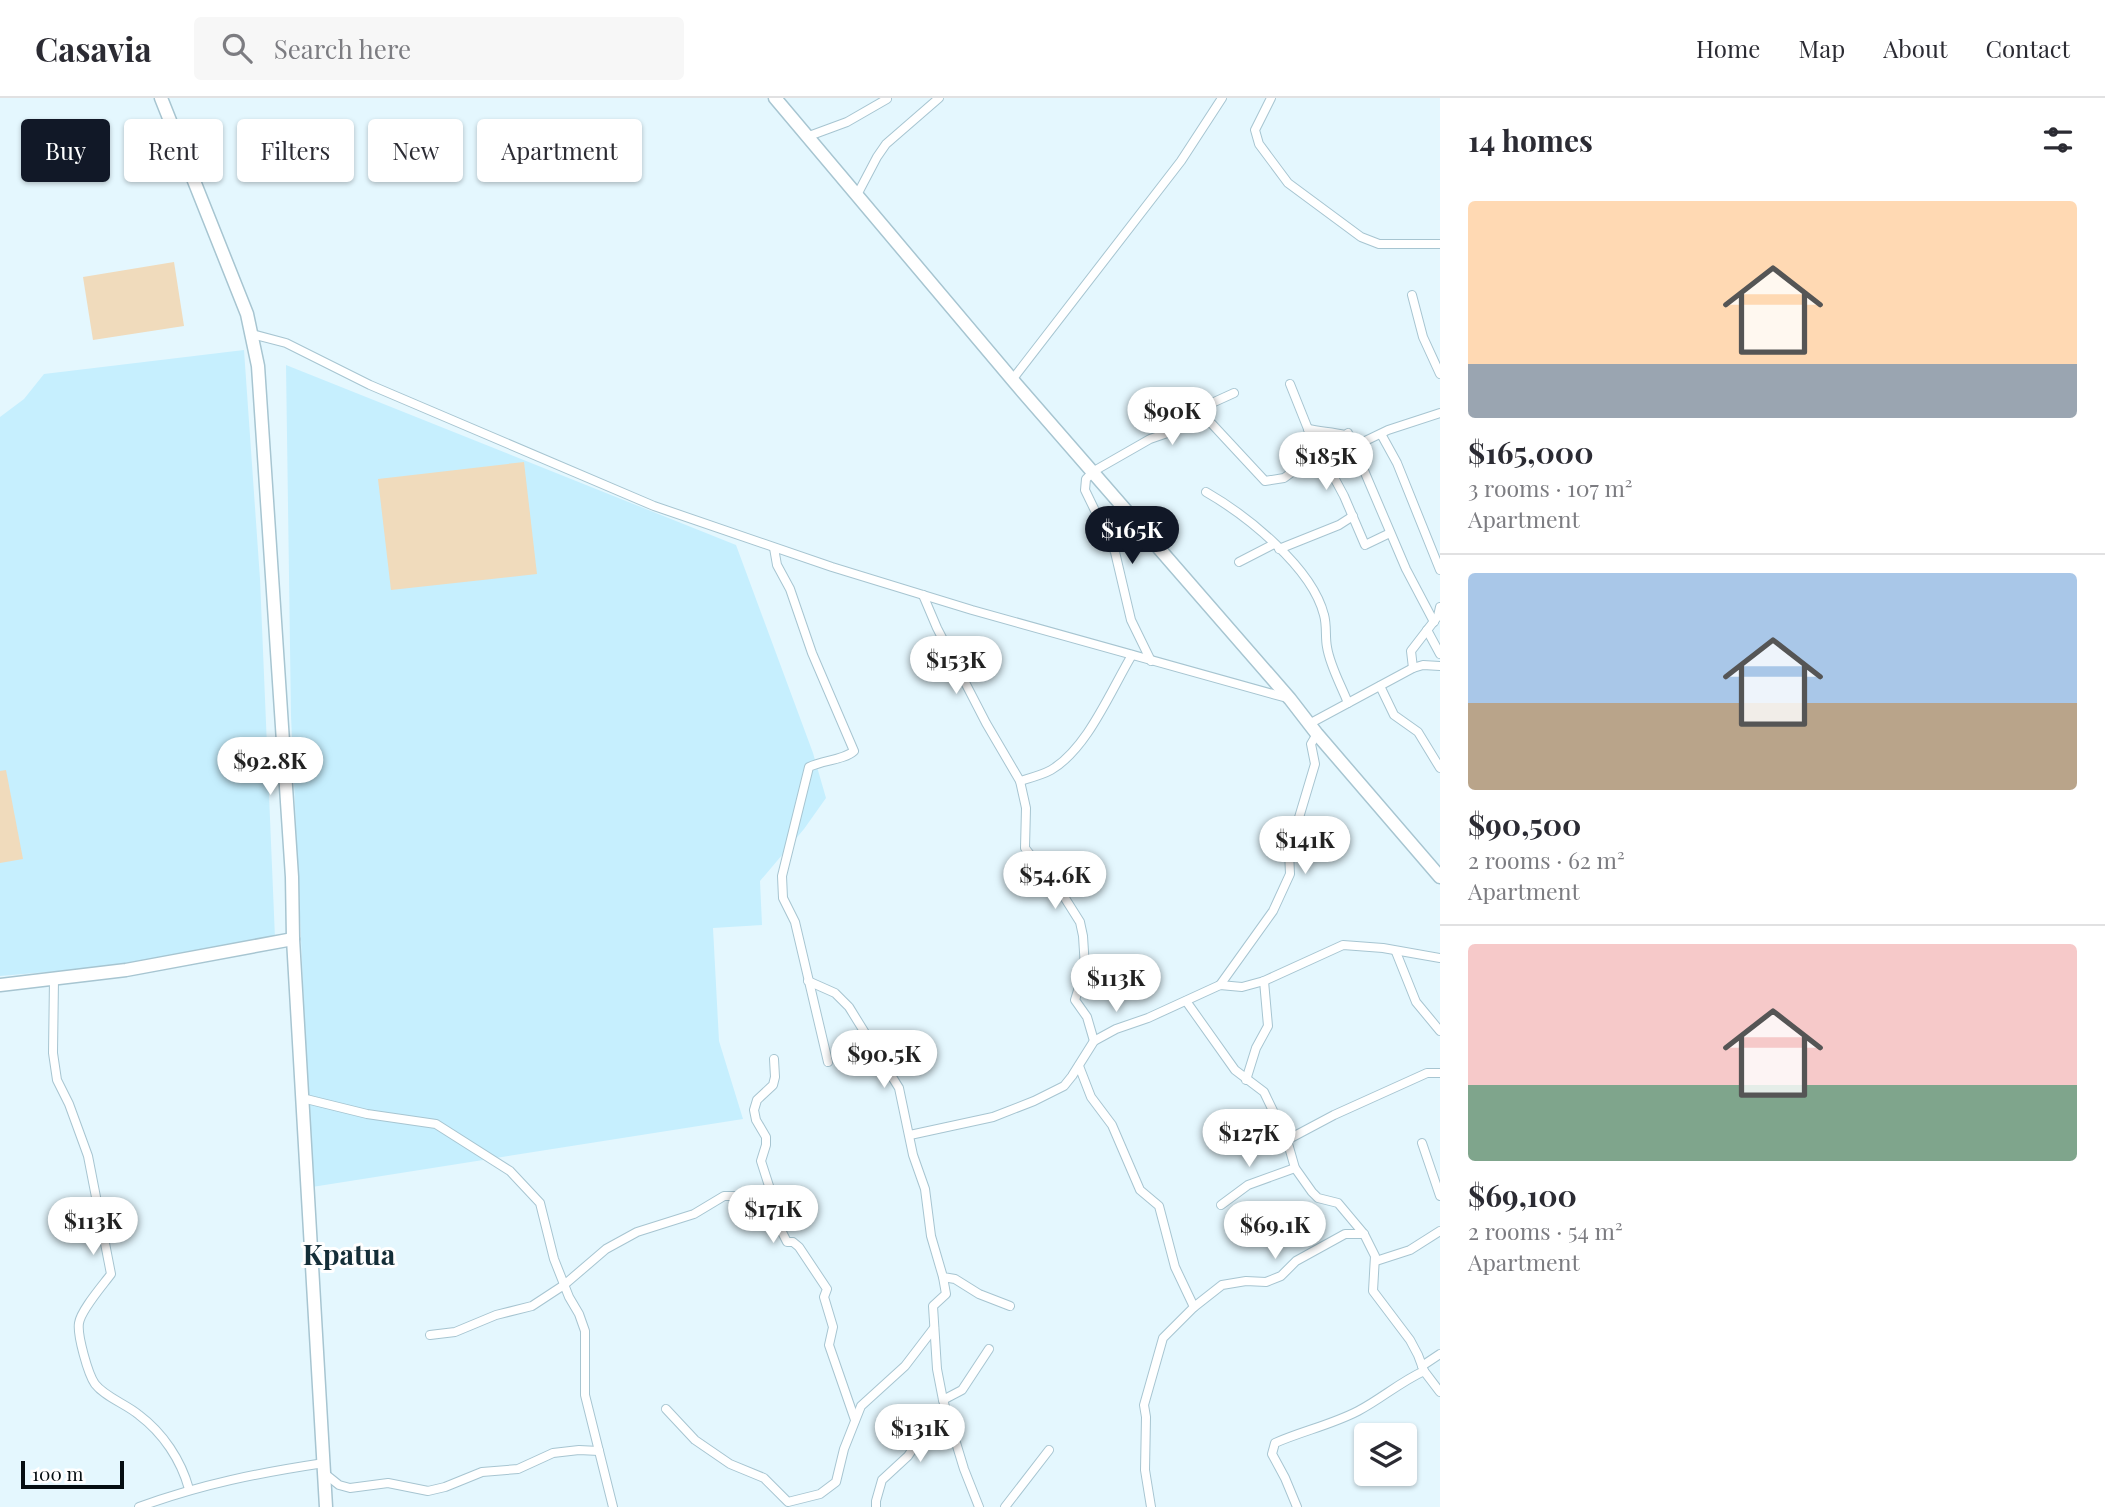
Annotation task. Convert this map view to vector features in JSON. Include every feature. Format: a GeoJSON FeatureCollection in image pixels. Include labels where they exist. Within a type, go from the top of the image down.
{"type":"FeatureCollection","features":[{"type":"Feature","properties":{"kind":"main road"},"geometry":{"type":"LineString","coordinates":[[161,98],[237,288],[252,334],[258,366],[292,877],[293,939],[326,1507]]}},
{"type":"Feature","properties":{"kind":"main road"},"geometry":{"type":"LineString","coordinates":[[775,98],[1012,380],[1094,471],[1440,877]]}},
{"type":"Feature","properties":{"kind":"main road"},"geometry":{"type":"LineString","coordinates":[[0,985],[126,970],[293,939]]}},
{"type":"Feature","properties":{"kind":"street"},"geometry":{"type":"LineString","coordinates":[[857,194],[886,144],[939,98]]}},
{"type":"Feature","properties":{"kind":"street"},"geometry":{"type":"LineString","coordinates":[[1271,98],[1255,130],[1259,144],[1288,183],[1360,237],[1379,244],[1440,244]]}},
{"type":"Feature","properties":{"kind":"street"},"geometry":{"type":"LineString","coordinates":[[809,136],[848,122],[887,99]]}},
{"type":"Feature","properties":{"kind":"street"},"geometry":{"type":"LineString","coordinates":[[1012,380],[1181,161],[1217,100]]}},
{"type":"Feature","properties":{"kind":"street"},"geometry":{"type":"LineString","coordinates":[[1412,295],[1423,337],[1440,374]]}},
{"type":"Feature","properties":{"kind":"street"},"geometry":{"type":"LineString","coordinates":[[252,334],[286,343],[370,385],[654,506],[774,548],[923,595],[1290,699]]}},
{"type":"Feature","properties":{"kind":"street"},"geometry":{"type":"LineString","coordinates":[[1290,384],[1308,429],[1365,545],[1390,533]]}},
{"type":"Feature","properties":{"kind":"street"},"geometry":{"type":"LineString","coordinates":[[1151,661],[1131,620],[1115,552],[1085,490],[1086,479],[1094,471],[1150,439],[1176,430],[1201,408],[1234,393]]}},
{"type":"Feature","properties":{"kind":"street"},"geometry":{"type":"LineString","coordinates":[[1308,429],[1333,434],[1348,433],[1363,442],[1440,413]]}},
{"type":"Feature","properties":{"kind":"street"},"geometry":{"type":"LineString","coordinates":[[1212,424],[1265,481],[1284,478],[1321,452]]}},
{"type":"Feature","properties":{"kind":"street"},"geometry":{"type":"LineString","coordinates":[[1348,433],[1390,533],[1434,622]]}},
{"type":"Feature","properties":{"kind":"street"},"geometry":{"type":"LineString","coordinates":[[1381,434],[1438,554],[1440,570]]}},
{"type":"Feature","properties":{"kind":"street"},"geometry":{"type":"LineString","coordinates":[[1206,492],[1256,525],[1310,586],[1324,615],[1327,650],[1349,703]]}},
{"type":"Feature","properties":{"kind":"street"},"geometry":{"type":"LineString","coordinates":[[1239,562],[1339,524],[1353,516]]}},
{"type":"Feature","properties":{"kind":"street"},"geometry":{"type":"LineString","coordinates":[[774,548],[777,565],[790,589],[812,653],[854,751],[850,755],[821,761],[809,767],[782,876],[783,898],[794,922],[828,1062]]}},
{"type":"Feature","properties":{"kind":"street"},"geometry":{"type":"LineString","coordinates":[[923,595],[986,723],[1020,781],[1026,808],[1025,848],[1046,868],[1080,922],[1085,968],[1075,1000],[1087,1017],[1094,1041]]}},
{"type":"Feature","properties":{"kind":"street"},"geometry":{"type":"LineString","coordinates":[[1413,668],[1411,651],[1434,622],[1440,607]]}},
{"type":"Feature","properties":{"kind":"street"},"geometry":{"type":"LineString","coordinates":[[1427,630],[1440,654]]}},
{"type":"Feature","properties":{"kind":"street"},"geometry":{"type":"LineString","coordinates":[[1020,781],[1050,771],[1086,738],[1132,655]]}},
{"type":"Feature","properties":{"kind":"street"},"geometry":{"type":"LineString","coordinates":[[910,1135],[1009,1112],[1064,1086],[1094,1041],[1220,985],[1273,911],[1290,874],[1289,850],[1315,764],[1311,744],[1313,729],[1349,703],[1413,668],[1423,665],[1440,666]]}},
{"type":"Feature","properties":{"kind":"street"},"geometry":{"type":"LineString","coordinates":[[1380,686],[1394,715],[1418,732],[1440,768]]}},
{"type":"Feature","properties":{"kind":"street"},"geometry":{"type":"LineString","coordinates":[[1220,985],[1242,987],[1264,981],[1343,944],[1440,958]]}},
{"type":"Feature","properties":{"kind":"street"},"geometry":{"type":"LineString","coordinates":[[1396,952],[1416,1002],[1440,1031]]}},
{"type":"Feature","properties":{"kind":"street"},"geometry":{"type":"LineString","coordinates":[[54,979],[53,1053],[57,1080],[88,1156],[111,1274],[79,1320],[79,1331],[89,1371],[96,1385],[140,1415],[173,1451],[185,1473],[189,1489]]}},
{"type":"Feature","properties":{"kind":"street"},"geometry":{"type":"LineString","coordinates":[[808,981],[835,993],[849,1007],[899,1088],[913,1155],[925,1189],[931,1236],[946,1294],[933,1306],[937,1368],[943,1400],[979,1507]]}},
{"type":"Feature","properties":{"kind":"street"},"geometry":{"type":"LineString","coordinates":[[1246,1080],[1256,1048],[1268,1026],[1264,981]]}},
{"type":"Feature","properties":{"kind":"street"},"geometry":{"type":"LineString","coordinates":[[1186,1001],[1221,1052],[1246,1080],[1264,1093],[1287,1140],[1295,1168],[1318,1198],[1338,1203],[1364,1234],[1374,1251],[1376,1261],[1373,1290],[1409,1340],[1423,1369],[1440,1391]]}},
{"type":"Feature","properties":{"kind":"street"},"geometry":{"type":"LineString","coordinates":[[774,1059],[773,1085],[757,1100],[754,1110],[756,1120],[766,1136],[761,1161],[770,1189],[768,1200],[787,1242],[793,1242],[799,1247],[827,1289],[824,1297],[832,1327],[829,1345],[855,1420]]}},
{"type":"Feature","properties":{"kind":"street"},"geometry":{"type":"LineString","coordinates":[[1079,1066],[1091,1097],[1112,1125],[1140,1191],[1160,1206],[1175,1266],[1194,1307]]}},
{"type":"Feature","properties":{"kind":"street"},"geometry":{"type":"LineString","coordinates":[[1287,1140],[1334,1115],[1427,1073],[1440,1073]]}},
{"type":"Feature","properties":{"kind":"street"},"geometry":{"type":"LineString","coordinates":[[302,1098],[367,1114],[436,1124],[510,1171],[540,1203],[554,1259],[585,1331],[585,1395],[613,1507]]}},
{"type":"Feature","properties":{"kind":"street"},"geometry":{"type":"LineString","coordinates":[[1422,1143],[1440,1196]]}},
{"type":"Feature","properties":{"kind":"street"},"geometry":{"type":"LineString","coordinates":[[1221,1205],[1248,1185],[1295,1168]]}},
{"type":"Feature","properties":{"kind":"street"},"geometry":{"type":"LineString","coordinates":[[430,1335],[455,1332],[496,1315],[532,1306],[564,1285],[606,1249],[637,1232],[694,1214],[724,1196],[742,1196],[770,1189]]}},
{"type":"Feature","properties":{"kind":"street"},"geometry":{"type":"LineString","coordinates":[[1376,1261],[1410,1250],[1440,1231]]}},
{"type":"Feature","properties":{"kind":"street"},"geometry":{"type":"LineString","coordinates":[[1151,1507],[1145,1470],[1144,1405],[1163,1338],[1222,1284],[1266,1282],[1281,1276],[1296,1261],[1345,1234],[1364,1234]]}},
{"type":"Feature","properties":{"kind":"street"},"geometry":{"type":"LineString","coordinates":[[943,1277],[955,1279],[979,1294],[1010,1306]]}},
{"type":"Feature","properties":{"kind":"street"},"geometry":{"type":"LineString","coordinates":[[666,1409],[695,1440],[730,1464],[764,1478],[788,1502],[805,1502],[836,1482],[844,1449],[861,1406],[905,1366],[934,1328]]}},
{"type":"Feature","properties":{"kind":"street"},"geometry":{"type":"LineString","coordinates":[[943,1400],[962,1390],[989,1349]]}},
{"type":"Feature","properties":{"kind":"street"},"geometry":{"type":"LineString","coordinates":[[1297,1507],[1272,1454],[1275,1443],[1353,1413],[1423,1369],[1440,1354]]}},
{"type":"Feature","properties":{"kind":"street"},"geometry":{"type":"LineString","coordinates":[[876,1507],[882,1480],[908,1456],[922,1434],[943,1428],[949,1422]]}},
{"type":"Feature","properties":{"kind":"street"},"geometry":{"type":"LineString","coordinates":[[1005,1507],[1049,1450]]}},
{"type":"Feature","properties":{"kind":"street"},"geometry":{"type":"LineString","coordinates":[[139,1507],[189,1489],[260,1472],[324,1468],[339,1485],[350,1488],[388,1483],[428,1491],[482,1472],[518,1469],[553,1453],[599,1451]]}},
{"type":"Feature","properties":{"kind":"shaded area"},"geometry":{"type":"Polygon","coordinates":[[[174,262],[184,326],[93,340],[83,277],[174,262]]]}},
{"type":"Feature","properties":{"kind":"shaded area"},"geometry":{"type":"Polygon","coordinates":[[[244,350],[260,579],[275,938],[106,967],[0,976],[0,417],[24,399],[44,374],[244,350]]]}},
{"type":"Feature","properties":{"kind":"shaded area"},"geometry":{"type":"Polygon","coordinates":[[[286,365],[736,545],[813,753],[826,798],[760,881],[762,925],[713,928],[719,1041],[743,1119],[312,1187],[291,716],[286,365]]]}},
{"type":"Feature","properties":{"kind":"shaded area"},"geometry":{"type":"Polygon","coordinates":[[[524,462],[537,574],[391,590],[378,479],[524,462]]]}},
{"type":"Feature","properties":{"kind":"shaded area"},"geometry":{"type":"Polygon","coordinates":[[[6,770],[23,859],[0,863],[0,771],[6,770]]]}},
{"type":"Feature","properties":{"kind":"district","name":"Kpatua"},"geometry":{"type":"Point","coordinates":[349,1253]}}]}
